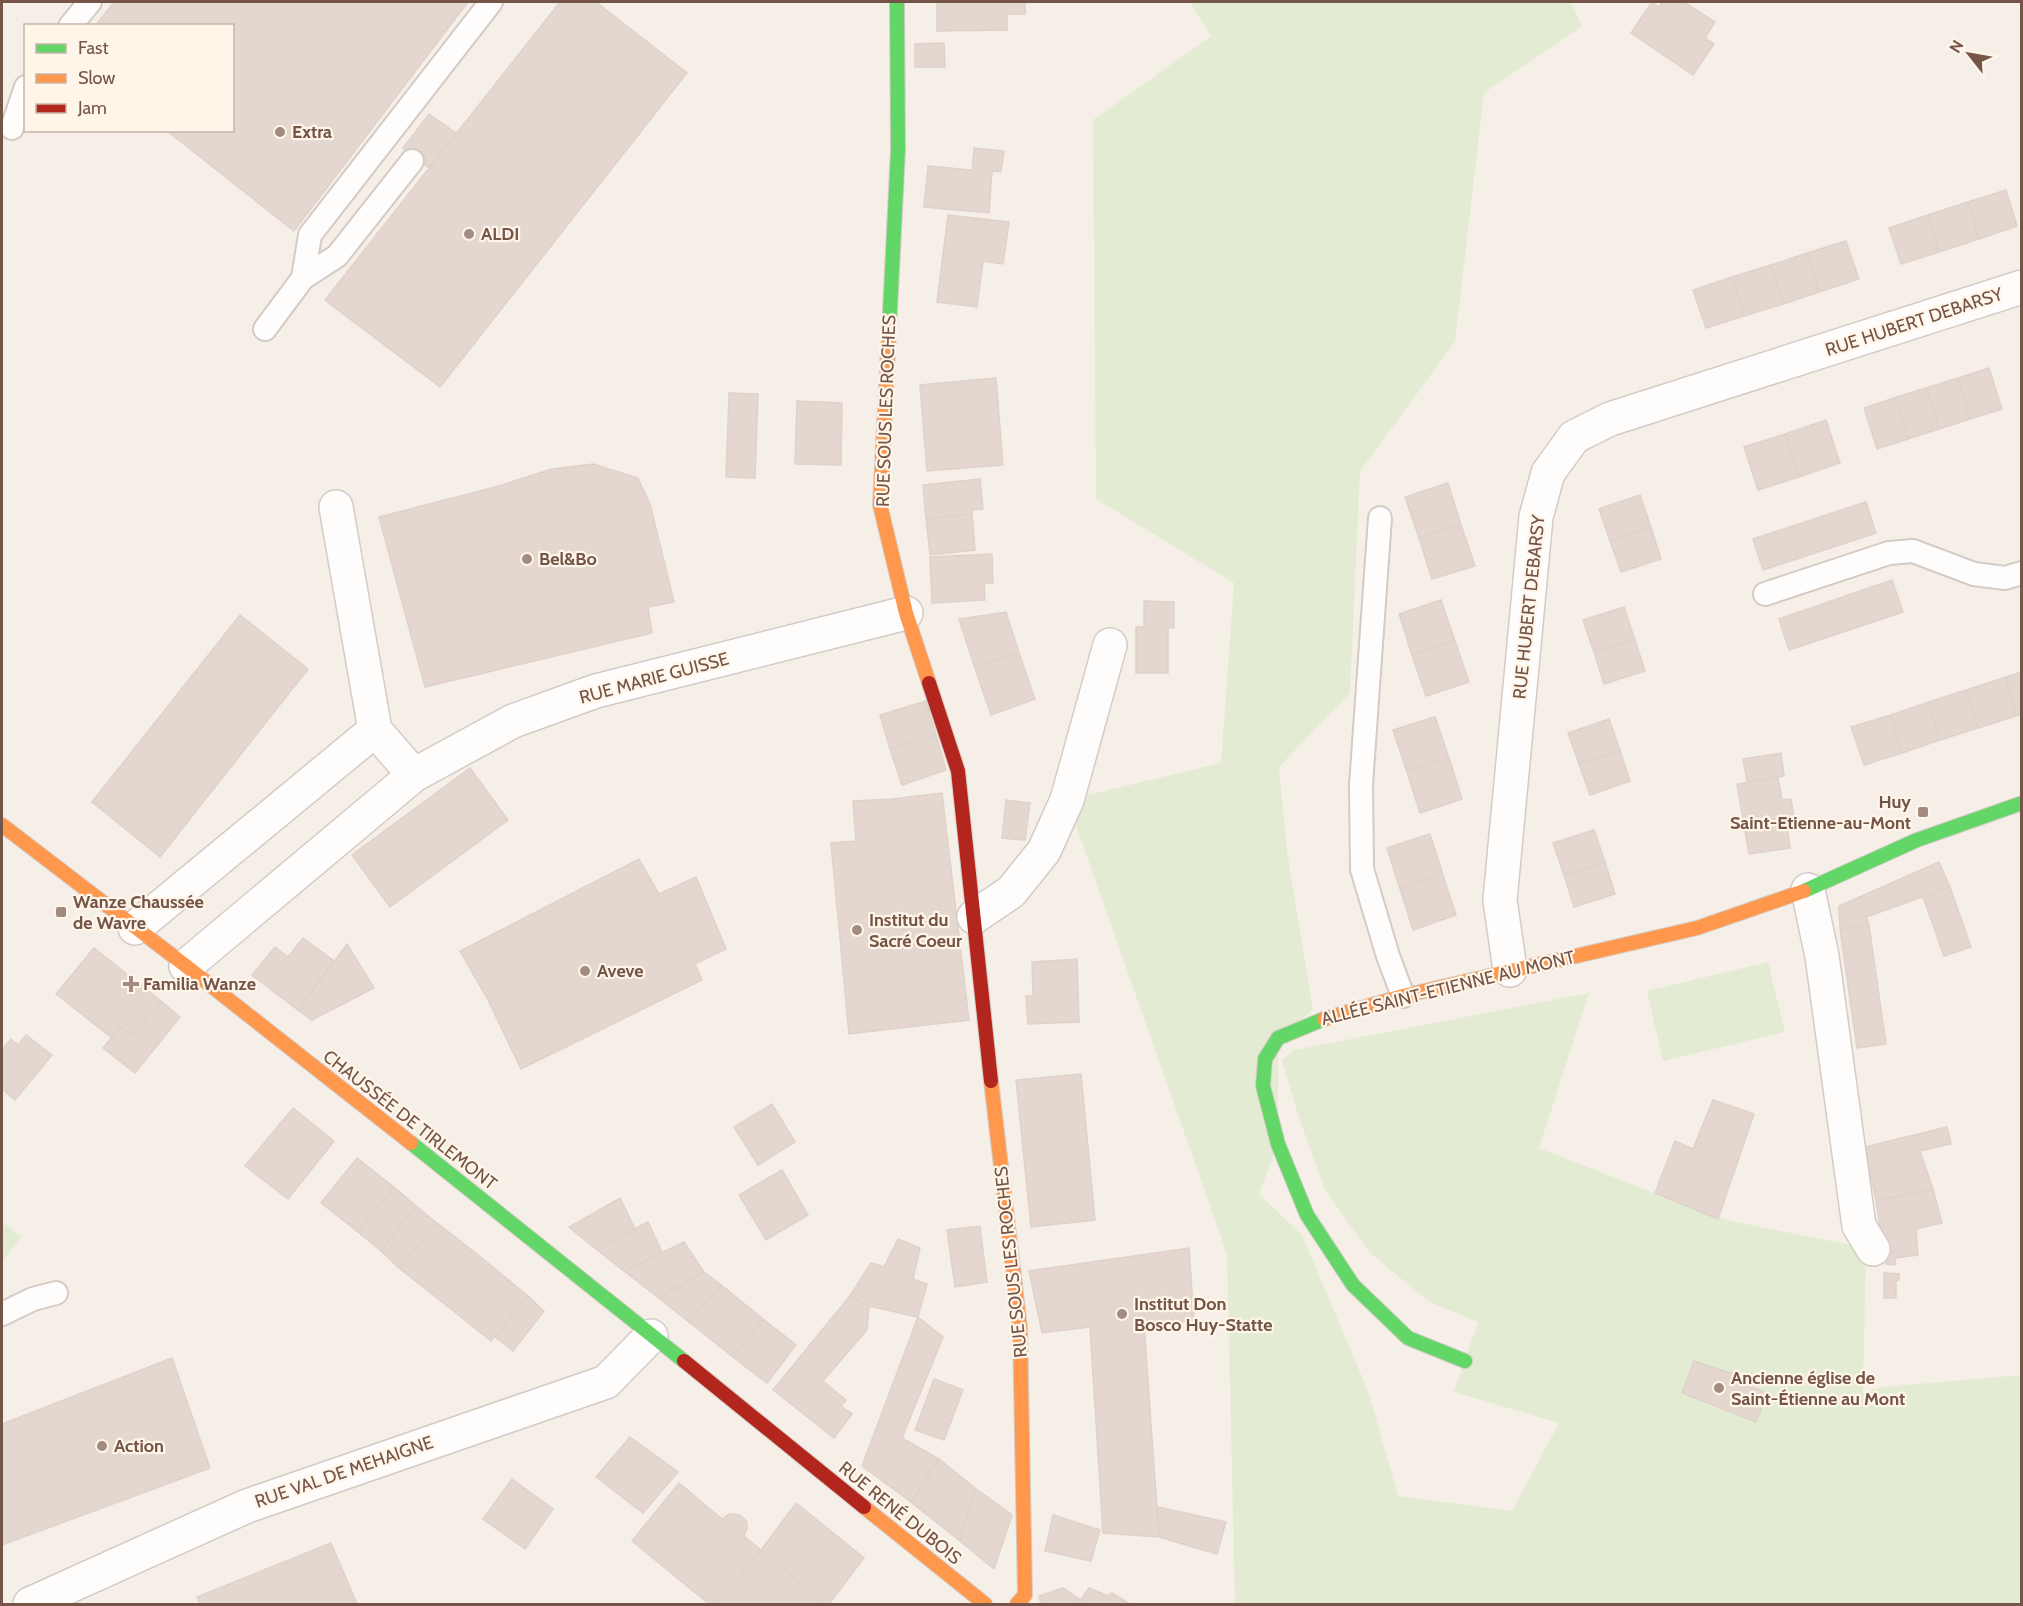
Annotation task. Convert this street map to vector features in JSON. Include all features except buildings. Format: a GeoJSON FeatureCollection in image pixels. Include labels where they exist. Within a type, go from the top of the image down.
{"type":"FeatureCollection","features":[{"type":"Feature","properties":{"kind":"street","name":"RUE SOUS LES ROCHES"},"geometry":{"type":"LineString","coordinates":[[897,2],[898,150],[880,506],[906,613],[958,771],[1020,1328],[1025,1595],[1017,1605]]}},
{"type":"Feature","properties":{"kind":"street","name":"RUE HUBERT DEBARSY"},"geometry":{"type":"LineString","coordinates":[[1510,970],[1500,900],[1536,517],[1548,473],[1574,437],[1610,420],[2022,287]]}},
{"type":"Feature","properties":{"kind":"street"},"geometry":{"type":"LineString","coordinates":[[336,507],[375,730],[414,775]]}},
{"type":"Feature","properties":{"kind":"street","name":"RUE MARIE GUISSE"},"geometry":{"type":"LineString","coordinates":[[186,966],[414,775],[513,720],[596,691],[906,613]]}},
{"type":"Feature","properties":{"kind":"street"},"geometry":{"type":"LineString","coordinates":[[974,917],[1011,892],[1044,851],[1067,800],[1110,645]]}},
{"type":"Feature","properties":{"kind":"street"},"geometry":{"type":"LineString","coordinates":[[135,928],[375,730]]}},
{"type":"Feature","properties":{"kind":"street","name":"ALLÉE SAINT-ETIENNE AU MONT"},"geometry":{"type":"LineString","coordinates":[[1466,1361],[1408,1338],[1353,1286],[1307,1215],[1278,1144],[1263,1086],[1265,1059],[1278,1038],[1324,1019],[1403,996],[1697,928],[1808,890],[1917,840],[2022,803]]}},
{"type":"Feature","properties":{"kind":"street","name":"CHAUSSÉE DE TIRLEMONT"},"geometry":{"type":"LineString","coordinates":[[2,825],[186,966],[792,1450]]}},
{"type":"Feature","properties":{"kind":"street"},"geometry":{"type":"LineString","coordinates":[[1808,890],[1822,956],[1859,1226],[1873,1249]]}},
{"type":"Feature","properties":{"kind":"street","name":"RUE VAL DE MEHAIGNE"},"geometry":{"type":"LineString","coordinates":[[30,1605],[247,1506],[606,1382],[651,1336]]}},
{"type":"Feature","properties":{"kind":"street","name":"RUE RENÉ DUBOIS"},"geometry":{"type":"LineString","coordinates":[[792,1450],[985,1605]]}},
{"type":"Feature","properties":{"kind":"lane"},"geometry":{"type":"LineString","coordinates":[[72,24],[90,2]]}},
{"type":"Feature","properties":{"kind":"lane"},"geometry":{"type":"LineString","coordinates":[[303,278],[310,235],[491,2]]}},
{"type":"Feature","properties":{"kind":"lane"},"geometry":{"type":"LineString","coordinates":[[12,128],[24,93]]}},
{"type":"Feature","properties":{"kind":"lane"},"geometry":{"type":"LineString","coordinates":[[265,329],[303,278],[337,256],[412,161]]}},
{"type":"Feature","properties":{"kind":"lane"},"geometry":{"type":"LineString","coordinates":[[1380,518],[1361,785],[1362,869],[1388,956],[1403,996]]}},
{"type":"Feature","properties":{"kind":"lane"},"geometry":{"type":"LineString","coordinates":[[1765,594],[1889,553],[1912,551],[1974,574],[2005,578],[2022,573]]}},
{"type":"Feature","properties":{"kind":"lane"},"geometry":{"type":"LineString","coordinates":[[2,1314],[33,1299],[56,1293]]}},
{"type":"Feature","properties":{"kind":"green space"},"geometry":{"type":"Polygon","coordinates":[[[1190,2],[1571,2],[1582,26],[1484,93],[1455,342],[1360,471],[1350,693],[1279,767],[1287,851],[1313,1010],[1278,1038],[1278,1144],[1259,1194],[1302,1235],[1368,1391],[1398,1496],[1512,1511],[1559,1423],[1454,1392],[1478,1322],[1429,1302],[1370,1253],[1325,1190],[1299,1118],[1282,1060],[1294,1050],[1589,993],[1539,1148],[1718,1218],[1866,1248],[1863,1393],[1882,1387],[2021,1375],[2021,1604],[1235,1604],[1227,1254],[1067,800],[1221,763],[1234,583],[1096,499],[1093,120],[1211,36],[1190,2]]]}},
{"type":"Feature","properties":{"kind":"green space"},"geometry":{"type":"Polygon","coordinates":[[[1768,962],[1785,1032],[1663,1061],[1647,991],[1768,962]]]}},
{"type":"Feature","properties":{"kind":"green space"},"geometry":{"type":"Polygon","coordinates":[[[2,1222],[22,1237],[2,1261],[2,1222]]]}},
{"type":"Feature","properties":{"kind":"traffic: fast"},"geometry":{"type":"LineString","coordinates":[[889,331],[898,150],[897,2]]}},
{"type":"Feature","properties":{"kind":"traffic: fast"},"geometry":{"type":"LineString","coordinates":[[1804,891],[1917,840],[2022,803]]}},
{"type":"Feature","properties":{"kind":"traffic: fast"},"geometry":{"type":"LineString","coordinates":[[1324,1019],[1278,1038],[1265,1059],[1263,1086],[1278,1144],[1307,1215],[1353,1285],[1408,1338],[1465,1361]]}},
{"type":"Feature","properties":{"kind":"traffic: fast"},"geometry":{"type":"LineString","coordinates":[[411,1143],[684,1361]]}},
{"type":"Feature","properties":{"kind":"traffic: slow"},"geometry":{"type":"LineString","coordinates":[[889,331],[880,505],[906,613],[929,683]]}},
{"type":"Feature","properties":{"kind":"traffic: slow"},"geometry":{"type":"LineString","coordinates":[[2,825],[411,1143]]}},
{"type":"Feature","properties":{"kind":"traffic: slow"},"geometry":{"type":"LineString","coordinates":[[1324,1019],[1403,996],[1697,928],[1804,891]]}},
{"type":"Feature","properties":{"kind":"traffic: slow"},"geometry":{"type":"LineString","coordinates":[[991,1081],[1020,1328],[1025,1595],[1017,1604]]}},
{"type":"Feature","properties":{"kind":"traffic: slow"},"geometry":{"type":"LineString","coordinates":[[864,1507],[985,1604]]}},
{"type":"Feature","properties":{"kind":"traffic: jam"},"geometry":{"type":"LineString","coordinates":[[929,683],[958,771],[991,1081]]}},
{"type":"Feature","properties":{"kind":"traffic: jam"},"geometry":{"type":"LineString","coordinates":[[684,1361],[864,1507]]}},
{"type":"Feature","properties":{"kind":"place","name":"Extra"},"geometry":{"type":"Point","coordinates":[280,132]}},
{"type":"Feature","properties":{"kind":"place","name":"ALDI"},"geometry":{"type":"Point","coordinates":[469,234]}},
{"type":"Feature","properties":{"kind":"place","name":"Bel&Bo"},"geometry":{"type":"Point","coordinates":[527,559]}},
{"type":"Feature","properties":{"kind":"place","name":"Huy Saint-Etienne-au-Mont"},"geometry":{"type":"Point","coordinates":[1923,812]}},
{"type":"Feature","properties":{"kind":"place","name":"Wanze Chaussée de Wavre"},"geometry":{"type":"Point","coordinates":[61,912]}},
{"type":"Feature","properties":{"kind":"place","name":"Institut du Sacré Coeur"},"geometry":{"type":"Point","coordinates":[857,930]}},
{"type":"Feature","properties":{"kind":"place","name":"Aveve"},"geometry":{"type":"Point","coordinates":[585,971]}},
{"type":"Feature","properties":{"kind":"place","name":"Familia Wanze"},"geometry":{"type":"Point","coordinates":[131,984]}},
{"type":"Feature","properties":{"kind":"place","name":"Institut Don Bosco Huy-Statte"},"geometry":{"type":"Point","coordinates":[1122,1314]}},
{"type":"Feature","properties":{"kind":"place","name":"Ancienne église de Saint-Étienne au Mont"},"geometry":{"type":"Point","coordinates":[1719,1388]}},
{"type":"Feature","properties":{"kind":"place","name":"Action"},"geometry":{"type":"Point","coordinates":[102,1446]}}]}
